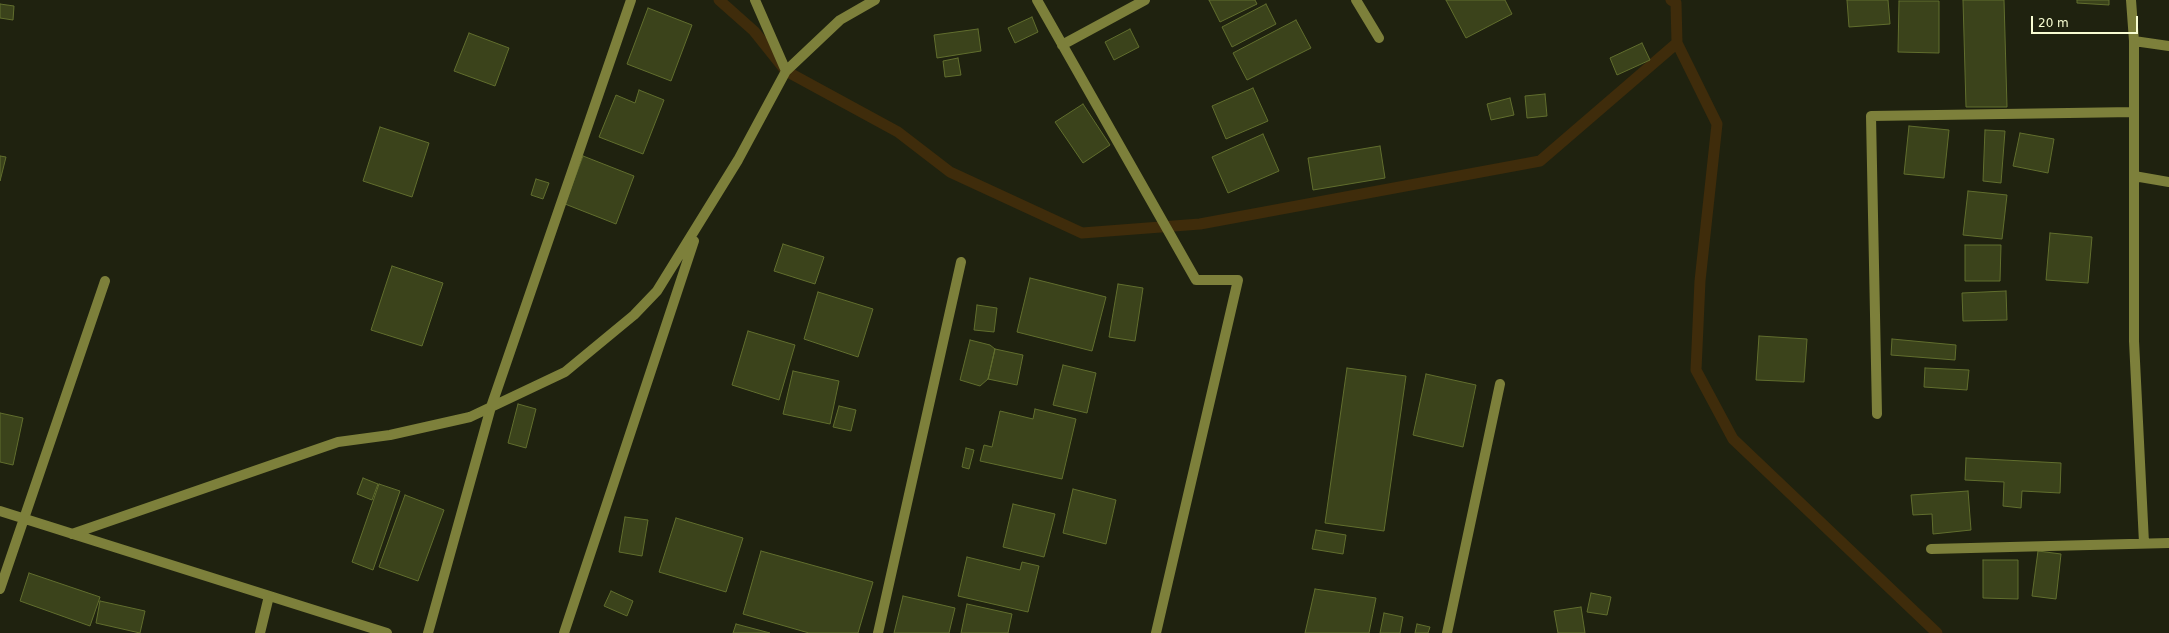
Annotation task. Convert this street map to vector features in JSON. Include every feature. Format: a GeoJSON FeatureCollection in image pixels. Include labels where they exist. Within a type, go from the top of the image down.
{"type":"FeatureCollection","features":[{"type":"Feature","properties":{"kind":"street"},"geometry":{"type":"LineString","coordinates":[[428,633],[492,407],[631,0]]}},
{"type":"Feature","properties":{"kind":"street"},"geometry":{"type":"LineString","coordinates":[[754,0],[786,71]]}},
{"type":"Feature","properties":{"kind":"street"},"geometry":{"type":"LineString","coordinates":[[72,534],[338,442],[390,435],[470,417],[564,372],[634,315],[657,291],[738,160],[786,71],[840,20],[875,0]]}},
{"type":"Feature","properties":{"kind":"street"},"geometry":{"type":"LineString","coordinates":[[1037,0],[1196,280],[1238,280],[1156,633]]}},
{"type":"Feature","properties":{"kind":"street"},"geometry":{"type":"LineString","coordinates":[[1062,45],[1145,0]]}},
{"type":"Feature","properties":{"kind":"street"},"geometry":{"type":"LineString","coordinates":[[1356,0],[1379,38]]}},
{"type":"Feature","properties":{"kind":"street"},"geometry":{"type":"LineString","coordinates":[[2131,0],[2134,41],[2134,341],[2144,543]]}},
{"type":"Feature","properties":{"kind":"street"},"geometry":{"type":"LineString","coordinates":[[2134,41],[2169,46]]}},
{"type":"Feature","properties":{"kind":"street"},"geometry":{"type":"LineString","coordinates":[[1877,414],[1871,116],[2134,112]]}},
{"type":"Feature","properties":{"kind":"street"},"geometry":{"type":"LineString","coordinates":[[2134,176],[2169,182]]}},
{"type":"Feature","properties":{"kind":"street"},"geometry":{"type":"LineString","coordinates":[[564,633],[698,226]]}},
{"type":"Feature","properties":{"kind":"street"},"geometry":{"type":"LineString","coordinates":[[878,633],[961,262]]}},
{"type":"Feature","properties":{"kind":"street"},"geometry":{"type":"LineString","coordinates":[[0,589],[104,281]]}},
{"type":"Feature","properties":{"kind":"street"},"geometry":{"type":"LineString","coordinates":[[1447,633],[1500,384]]}},
{"type":"Feature","properties":{"kind":"street"},"geometry":{"type":"LineString","coordinates":[[0,511],[387,633]]}},
{"type":"Feature","properties":{"kind":"street"},"geometry":{"type":"LineString","coordinates":[[1931,549],[2169,543]]}},
{"type":"Feature","properties":{"kind":"street"},"geometry":{"type":"LineString","coordinates":[[260,633],[269,596]]}},
{"type":"Feature","properties":{"kind":"building"},"geometry":{"type":"Polygon","coordinates":[[[1209,0],[1255,0],[1257,4],[1220,22],[1209,0]]]}},
{"type":"Feature","properties":{"kind":"building"},"geometry":{"type":"Polygon","coordinates":[[[1446,0],[1505,0],[1512,14],[1466,38],[1446,0]]]}},
{"type":"Feature","properties":{"kind":"building"},"geometry":{"type":"Polygon","coordinates":[[[1847,0],[1888,0],[1890,24],[1849,27],[1847,0]]]}},
{"type":"Feature","properties":{"kind":"building"},"geometry":{"type":"Polygon","coordinates":[[[1963,0],[2004,0],[2007,107],[1966,107],[1963,0]]]}},
{"type":"Feature","properties":{"kind":"building"},"geometry":{"type":"Polygon","coordinates":[[[2077,0],[2109,0],[2109,5],[2077,3],[2077,0]]]}},
{"type":"Feature","properties":{"kind":"building"},"geometry":{"type":"Polygon","coordinates":[[[1899,1],[1939,1],[1939,53],[1898,52],[1899,1]]]}},
{"type":"Feature","properties":{"kind":"building"},"geometry":{"type":"Polygon","coordinates":[[[0,4],[14,6],[13,20],[0,18],[0,4]]]}},
{"type":"Feature","properties":{"kind":"building"},"geometry":{"type":"Polygon","coordinates":[[[1266,4],[1276,24],[1232,47],[1222,27],[1266,4]]]}},
{"type":"Feature","properties":{"kind":"building"},"geometry":{"type":"Polygon","coordinates":[[[648,8],[692,25],[671,81],[627,64],[648,8]]]}},
{"type":"Feature","properties":{"kind":"building"},"geometry":{"type":"Polygon","coordinates":[[[1032,17],[1038,32],[1015,43],[1008,28],[1032,17]]]}},
{"type":"Feature","properties":{"kind":"building"},"geometry":{"type":"Polygon","coordinates":[[[1296,20],[1311,48],[1247,80],[1233,53],[1296,20]]]}},
{"type":"Feature","properties":{"kind":"building"},"geometry":{"type":"Polygon","coordinates":[[[978,29],[981,51],[937,58],[934,35],[978,29]]]}},
{"type":"Feature","properties":{"kind":"building"},"geometry":{"type":"Polygon","coordinates":[[[1130,29],[1139,47],[1114,60],[1105,42],[1130,29]]]}},
{"type":"Feature","properties":{"kind":"building"},"geometry":{"type":"Polygon","coordinates":[[[469,33],[509,48],[495,86],[454,71],[469,33]]]}},
{"type":"Feature","properties":{"kind":"building"},"geometry":{"type":"Polygon","coordinates":[[[1642,43],[1650,60],[1617,75],[1610,58],[1642,43]]]}},
{"type":"Feature","properties":{"kind":"building"},"geometry":{"type":"Polygon","coordinates":[[[958,58],[961,75],[945,77],[943,61],[958,58]]]}},
{"type":"Feature","properties":{"kind":"building"},"geometry":{"type":"Polygon","coordinates":[[[1253,88],[1268,121],[1226,139],[1212,106],[1253,88]]]}},
{"type":"Feature","properties":{"kind":"building"},"geometry":{"type":"Polygon","coordinates":[[[639,90],[664,100],[643,154],[599,137],[616,95],[635,103],[639,90]]]}},
{"type":"Feature","properties":{"kind":"building"},"geometry":{"type":"Polygon","coordinates":[[[1545,94],[1547,116],[1527,118],[1525,96],[1545,94]]]}},
{"type":"Feature","properties":{"kind":"building"},"geometry":{"type":"Polygon","coordinates":[[[1510,98],[1514,115],[1491,120],[1487,104],[1510,98]]]}},
{"type":"Feature","properties":{"kind":"building"},"geometry":{"type":"Polygon","coordinates":[[[1083,104],[1110,145],[1083,163],[1055,122],[1083,104]]]}},
{"type":"Feature","properties":{"kind":"building"},"geometry":{"type":"Polygon","coordinates":[[[1909,126],[1949,130],[1944,178],[1904,174],[1909,126]]]}},
{"type":"Feature","properties":{"kind":"building"},"geometry":{"type":"Polygon","coordinates":[[[380,127],[429,143],[412,197],[363,181],[380,127]]]}},
{"type":"Feature","properties":{"kind":"building"},"geometry":{"type":"Polygon","coordinates":[[[1985,130],[2005,131],[2001,183],[1983,181],[1985,130]]]}},
{"type":"Feature","properties":{"kind":"building"},"geometry":{"type":"Polygon","coordinates":[[[2020,133],[2054,139],[2048,173],[2013,166],[2020,133]]]}},
{"type":"Feature","properties":{"kind":"building"},"geometry":{"type":"Polygon","coordinates":[[[1263,134],[1279,171],[1228,193],[1212,157],[1263,134]]]}},
{"type":"Feature","properties":{"kind":"building"},"geometry":{"type":"Polygon","coordinates":[[[1380,146],[1385,178],[1313,190],[1308,158],[1380,146]]]}},
{"type":"Feature","properties":{"kind":"building"},"geometry":{"type":"Polygon","coordinates":[[[0,156],[6,157],[0,181],[0,156]]]}},
{"type":"Feature","properties":{"kind":"building"},"geometry":{"type":"Polygon","coordinates":[[[583,156],[634,176],[616,224],[565,204],[583,156]]]}},
{"type":"Feature","properties":{"kind":"building"},"geometry":{"type":"Polygon","coordinates":[[[536,179],[549,183],[543,199],[531,195],[536,179]]]}},
{"type":"Feature","properties":{"kind":"building"},"geometry":{"type":"Polygon","coordinates":[[[1968,191],[2007,195],[2002,239],[1963,235],[1968,191]]]}},
{"type":"Feature","properties":{"kind":"building"},"geometry":{"type":"Polygon","coordinates":[[[2050,233],[2092,237],[2088,283],[2046,280],[2050,233]]]}},
{"type":"Feature","properties":{"kind":"building"},"geometry":{"type":"Polygon","coordinates":[[[783,244],[824,257],[815,284],[774,271],[783,244]]]}},
{"type":"Feature","properties":{"kind":"building"},"geometry":{"type":"Polygon","coordinates":[[[1965,245],[2001,245],[2000,281],[1965,281],[1965,245]]]}},
{"type":"Feature","properties":{"kind":"building"},"geometry":{"type":"Polygon","coordinates":[[[392,266],[443,283],[422,346],[371,330],[392,266]]]}},
{"type":"Feature","properties":{"kind":"building"},"geometry":{"type":"Polygon","coordinates":[[[1030,278],[1106,297],[1092,351],[1017,332],[1030,278]]]}},
{"type":"Feature","properties":{"kind":"building"},"geometry":{"type":"Polygon","coordinates":[[[1118,284],[1143,288],[1135,341],[1109,337],[1118,284]]]}},
{"type":"Feature","properties":{"kind":"building"},"geometry":{"type":"Polygon","coordinates":[[[2006,291],[2007,320],[1963,321],[1962,293],[2006,291]]]}},
{"type":"Feature","properties":{"kind":"building"},"geometry":{"type":"Polygon","coordinates":[[[818,292],[873,309],[858,357],[804,339],[818,292]]]}},
{"type":"Feature","properties":{"kind":"building"},"geometry":{"type":"Polygon","coordinates":[[[977,305],[997,308],[994,332],[974,330],[977,305]]]}},
{"type":"Feature","properties":{"kind":"building"},"geometry":{"type":"Polygon","coordinates":[[[748,331],[795,345],[779,400],[732,385],[748,331]]]}},
{"type":"Feature","properties":{"kind":"building"},"geometry":{"type":"Polygon","coordinates":[[[1759,336],[1807,339],[1804,382],[1756,380],[1759,336]]]}},
{"type":"Feature","properties":{"kind":"building"},"geometry":{"type":"Polygon","coordinates":[[[1892,339],[1956,345],[1955,360],[1891,355],[1892,339]]]}},
{"type":"Feature","properties":{"kind":"building"},"geometry":{"type":"Polygon","coordinates":[[[970,340],[990,345],[995,349],[988,379],[980,386],[960,380],[970,340]]]}},
{"type":"Feature","properties":{"kind":"building"},"geometry":{"type":"Polygon","coordinates":[[[995,349],[1023,355],[1017,385],[988,379],[995,349]]]}},
{"type":"Feature","properties":{"kind":"building"},"geometry":{"type":"Polygon","coordinates":[[[1063,365],[1096,373],[1087,413],[1053,405],[1063,365]]]}},
{"type":"Feature","properties":{"kind":"building"},"geometry":{"type":"Polygon","coordinates":[[[1347,368],[1406,376],[1384,531],[1325,523],[1347,368]]]}},
{"type":"Feature","properties":{"kind":"building"},"geometry":{"type":"Polygon","coordinates":[[[1925,368],[1969,370],[1967,390],[1924,387],[1925,368]]]}},
{"type":"Feature","properties":{"kind":"building"},"geometry":{"type":"Polygon","coordinates":[[[793,371],[839,381],[830,424],[783,414],[793,371]]]}},
{"type":"Feature","properties":{"kind":"building"},"geometry":{"type":"Polygon","coordinates":[[[1426,374],[1476,385],[1463,447],[1413,435],[1426,374]]]}},
{"type":"Feature","properties":{"kind":"building"},"geometry":{"type":"Polygon","coordinates":[[[518,404],[536,409],[526,448],[508,443],[518,404]]]}},
{"type":"Feature","properties":{"kind":"building"},"geometry":{"type":"Polygon","coordinates":[[[839,406],[856,410],[851,431],[833,427],[839,406]]]}},
{"type":"Feature","properties":{"kind":"building"},"geometry":{"type":"Polygon","coordinates":[[[1035,409],[1076,419],[1062,479],[980,461],[984,445],[992,447],[1000,411],[1033,419],[1035,409]]]}},
{"type":"Feature","properties":{"kind":"building"},"geometry":{"type":"Polygon","coordinates":[[[0,413],[23,418],[13,465],[0,462],[0,413]]]}},
{"type":"Feature","properties":{"kind":"building"},"geometry":{"type":"Polygon","coordinates":[[[966,448],[974,450],[969,469],[962,467],[966,448]]]}},
{"type":"Feature","properties":{"kind":"building"},"geometry":{"type":"Polygon","coordinates":[[[1966,458],[2061,463],[2060,493],[2022,491],[2021,508],[2003,506],[2004,482],[1965,480],[1966,458]]]}},
{"type":"Feature","properties":{"kind":"building"},"geometry":{"type":"Polygon","coordinates":[[[363,478],[378,484],[372,500],[357,494],[363,478]]]}},
{"type":"Feature","properties":{"kind":"building"},"geometry":{"type":"Polygon","coordinates":[[[379,484],[400,491],[373,570],[352,562],[379,484]]]}},
{"type":"Feature","properties":{"kind":"building"},"geometry":{"type":"Polygon","coordinates":[[[1073,489],[1116,500],[1106,544],[1063,533],[1073,489]]]}},
{"type":"Feature","properties":{"kind":"building"},"geometry":{"type":"Polygon","coordinates":[[[1968,491],[1971,530],[1933,534],[1932,514],[1913,515],[1911,495],[1968,491]]]}},
{"type":"Feature","properties":{"kind":"building"},"geometry":{"type":"Polygon","coordinates":[[[405,495],[444,510],[418,581],[379,567],[405,495]]]}},
{"type":"Feature","properties":{"kind":"building"},"geometry":{"type":"Polygon","coordinates":[[[1013,504],[1055,514],[1044,557],[1003,547],[1013,504]]]}},
{"type":"Feature","properties":{"kind":"building"},"geometry":{"type":"Polygon","coordinates":[[[625,517],[648,520],[642,556],[619,552],[625,517]]]}},
{"type":"Feature","properties":{"kind":"building"},"geometry":{"type":"Polygon","coordinates":[[[676,518],[743,538],[726,592],[659,572],[676,518]]]}},
{"type":"Feature","properties":{"kind":"building"},"geometry":{"type":"Polygon","coordinates":[[[1316,530],[1346,535],[1343,554],[1312,549],[1316,530]]]}},
{"type":"Feature","properties":{"kind":"building"},"geometry":{"type":"Polygon","coordinates":[[[761,551],[873,582],[858,633],[809,633],[743,614],[761,551]]]}},
{"type":"Feature","properties":{"kind":"building"},"geometry":{"type":"Polygon","coordinates":[[[2038,551],[2061,554],[2056,599],[2032,596],[2038,551]]]}},
{"type":"Feature","properties":{"kind":"building"},"geometry":{"type":"Polygon","coordinates":[[[967,557],[1020,570],[1022,562],[1039,566],[1028,612],[958,596],[967,557]]]}},
{"type":"Feature","properties":{"kind":"building"},"geometry":{"type":"Polygon","coordinates":[[[1983,560],[2018,560],[2018,599],[1983,598],[1983,560]]]}},
{"type":"Feature","properties":{"kind":"building"},"geometry":{"type":"Polygon","coordinates":[[[29,573],[100,597],[90,626],[20,601],[29,573]]]}},
{"type":"Feature","properties":{"kind":"building"},"geometry":{"type":"Polygon","coordinates":[[[1315,589],[1376,598],[1369,633],[1305,633],[1315,589]]]}},
{"type":"Feature","properties":{"kind":"building"},"geometry":{"type":"Polygon","coordinates":[[[611,591],[633,601],[627,616],[604,606],[611,591]]]}},
{"type":"Feature","properties":{"kind":"building"},"geometry":{"type":"Polygon","coordinates":[[[1591,593],[1611,597],[1607,615],[1587,612],[1591,593]]]}},
{"type":"Feature","properties":{"kind":"building"},"geometry":{"type":"Polygon","coordinates":[[[903,596],[955,608],[949,633],[894,633],[903,596]]]}},
{"type":"Feature","properties":{"kind":"building"},"geometry":{"type":"Polygon","coordinates":[[[100,601],[145,611],[140,633],[96,623],[100,601]]]}},
{"type":"Feature","properties":{"kind":"building"},"geometry":{"type":"Polygon","coordinates":[[[967,604],[1012,614],[1008,633],[961,633],[967,604]]]}},
{"type":"Feature","properties":{"kind":"building"},"geometry":{"type":"Polygon","coordinates":[[[1581,607],[1585,633],[1558,633],[1554,611],[1581,607]]]}},
{"type":"Feature","properties":{"kind":"building"},"geometry":{"type":"Polygon","coordinates":[[[1384,613],[1403,617],[1400,633],[1380,633],[1384,613]]]}},
{"type":"Feature","properties":{"kind":"building"},"geometry":{"type":"Polygon","coordinates":[[[736,624],[770,633],[733,633],[736,624]]]}},
{"type":"Feature","properties":{"kind":"building"},"geometry":{"type":"Polygon","coordinates":[[[1417,624],[1430,627],[1428,633],[1415,633],[1417,624]]]}},
{"type":"Feature","properties":{"kind":"waterway"},"geometry":{"type":"LineString","coordinates":[[719,0],[754,31],[786,71],[898,132],[950,172],[1082,233],[1200,224],[1540,161],[1677,43]]}},
{"type":"Feature","properties":{"kind":"waterway"},"geometry":{"type":"LineString","coordinates":[[1671,0],[1676,3],[1677,43],[1717,124],[1700,281],[1696,370],[1733,439],[1937,633]]}}]}
